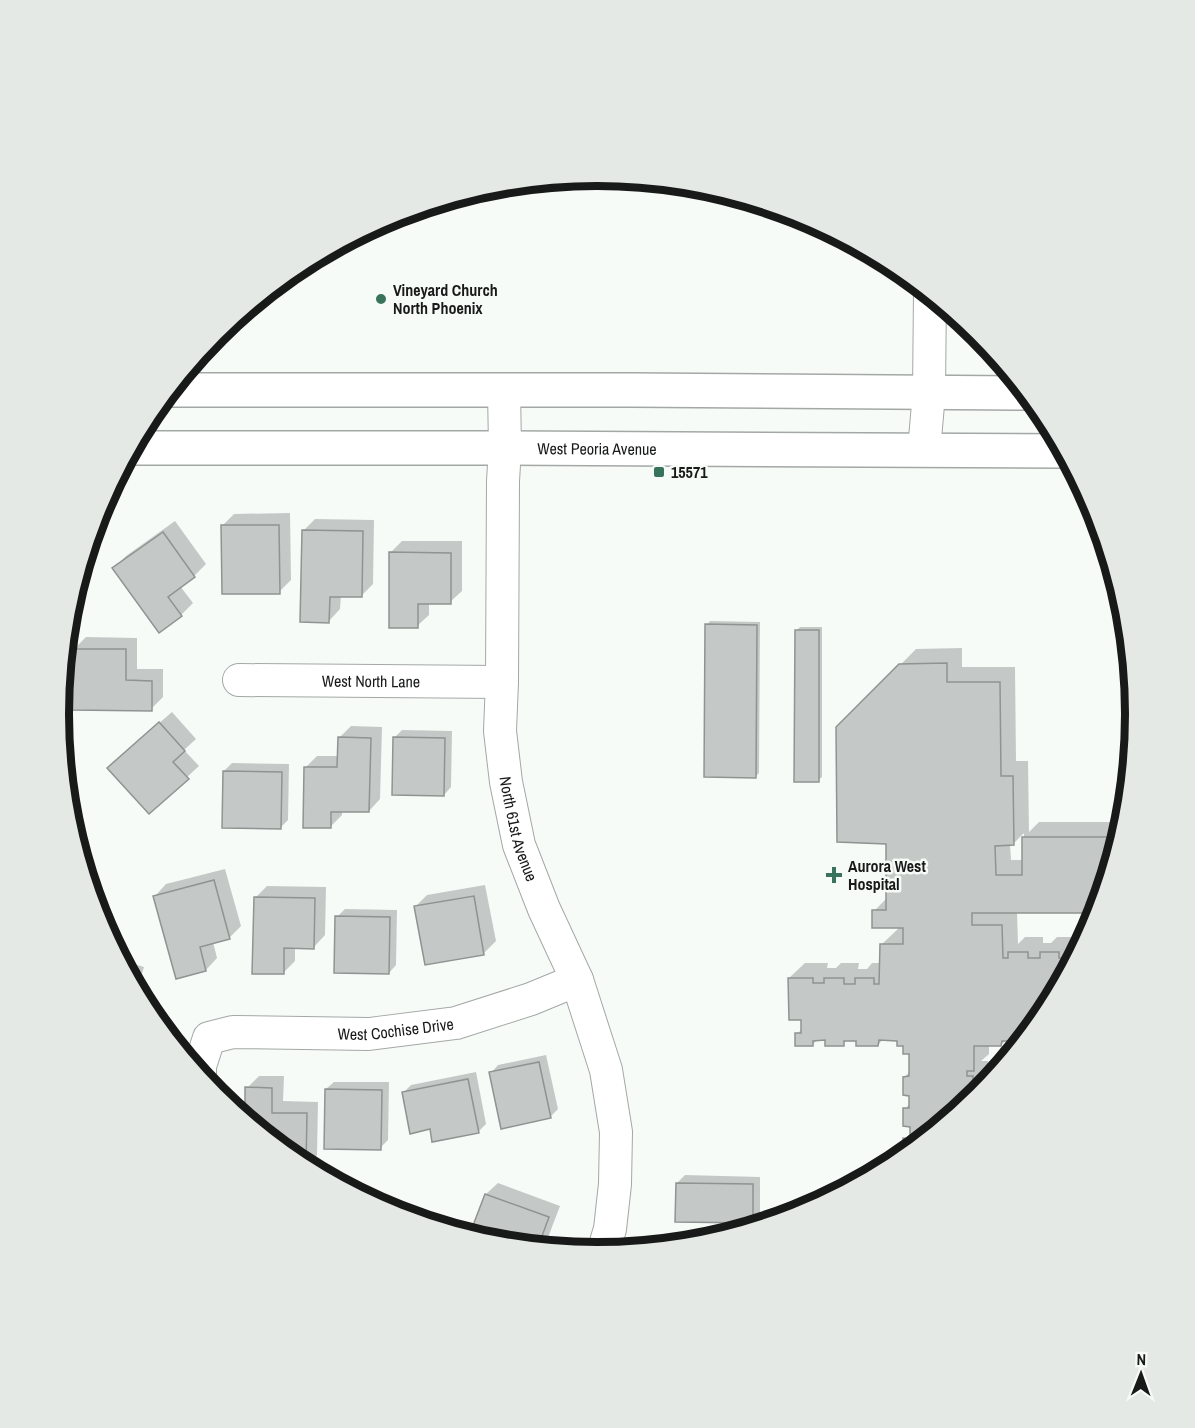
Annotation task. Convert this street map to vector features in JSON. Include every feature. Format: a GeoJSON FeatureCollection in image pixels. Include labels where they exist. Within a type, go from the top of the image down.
{"type":"FeatureCollection","features":[{"type":"Feature","properties":{"kind":"main road"},"geometry":{"type":"LineString","coordinates":[[180,390],[1018,393]]}},
{"type":"Feature","properties":{"kind":"main road","name":"West Peoria Avenue"},"geometry":{"type":"LineString","coordinates":[[141,448],[1055,451]]}},
{"type":"Feature","properties":{"kind":"street"},"geometry":{"type":"LineString","coordinates":[[924,450],[929,393],[930,304]]}},
{"type":"Feature","properties":{"kind":"street","name":"North 61st Avenue"},"geometry":{"type":"LineString","coordinates":[[504,390],[500,731],[506,782],[519,845],[544,909],[577,980],[606,1070],[616,1132],[614,1196],[606,1242]]}},
{"type":"Feature","properties":{"kind":"street","name":"West North Lane"},"geometry":{"type":"LineString","coordinates":[[239,680],[502,682]]}},
{"type":"Feature","properties":{"kind":"street","name":"West Cochise Drive"},"geometry":{"type":"LineString","coordinates":[[201,1063],[209,1038],[233,1032],[369,1034],[456,1023],[531,999],[577,980]]}},
{"type":"Feature","properties":{"kind":"building"},"geometry":{"type":"Polygon","coordinates":[[[221,525],[279,525],[280,594],[222,594],[221,525]]]}},
{"type":"Feature","properties":{"kind":"building"},"geometry":{"type":"Polygon","coordinates":[[[302,530],[363,531],[362,597],[330,597],[329,623],[300,622],[302,530]]]}},
{"type":"Feature","properties":{"kind":"building"},"geometry":{"type":"Polygon","coordinates":[[[163,532],[195,577],[168,597],[182,616],[159,633],[112,568],[163,532]]]}},
{"type":"Feature","properties":{"kind":"building"},"geometry":{"type":"Polygon","coordinates":[[[389,552],[451,553],[451,604],[418,604],[418,628],[389,628],[389,552]]]}},
{"type":"Feature","properties":{"kind":"building"},"geometry":{"type":"Polygon","coordinates":[[[705,624],[757,625],[756,778],[704,777],[705,624]]]}},
{"type":"Feature","properties":{"kind":"building"},"geometry":{"type":"Polygon","coordinates":[[[795,630],[819,630],[819,782],[794,782],[795,630]]]}},
{"type":"Feature","properties":{"kind":"building"},"geometry":{"type":"Polygon","coordinates":[[[74,649],[126,649],[126,680],[152,681],[152,711],[72,710],[74,649]]]}},
{"type":"Feature","properties":{"kind":"building"},"geometry":{"type":"Polygon","coordinates":[[[947,663],[947,682],[1000,682],[1001,776],[1013,776],[1014,845],[995,846],[996,875],[1022,875],[1022,837],[1111,837],[1087,913],[972,913],[972,925],[1002,925],[1003,958],[1008,958],[1008,952],[1028,952],[1028,958],[1040,958],[1040,952],[1059,952],[1059,958],[1066,958],[1037,1008],[1009,1045],[1009,1041],[1002,1041],[1001,1046],[974,1046],[974,1071],[967,1071],[967,1076],[973,1076],[973,1086],[946,1111],[919,1133],[903,1144],[903,1138],[910,1139],[910,1127],[903,1126],[903,1108],[909,1108],[909,1096],[903,1095],[903,1077],[909,1076],[909,1054],[903,1054],[903,1046],[897,1046],[897,1041],[879,1040],[878,1046],[856,1046],[856,1041],[844,1041],[844,1046],[825,1046],[825,1040],[813,1041],[813,1046],[795,1046],[795,1033],[801,1033],[801,1020],[789,1020],[788,978],[813,978],[813,983],[824,983],[824,978],[844,978],[844,984],[855,984],[855,978],[874,978],[874,984],[879,984],[880,944],[903,944],[903,928],[872,928],[872,910],[886,910],[886,844],[837,842],[836,727],[899,664],[947,663]]]}},
{"type":"Feature","properties":{"kind":"building"},"geometry":{"type":"Polygon","coordinates":[[[159,722],[185,751],[173,762],[189,779],[149,814],[107,768],[159,722]]]}},
{"type":"Feature","properties":{"kind":"building"},"geometry":{"type":"Polygon","coordinates":[[[338,737],[371,738],[369,812],[331,812],[331,828],[303,828],[304,767],[337,767],[338,737]]]}},
{"type":"Feature","properties":{"kind":"building"},"geometry":{"type":"Polygon","coordinates":[[[393,737],[445,738],[444,796],[392,795],[393,737]]]}},
{"type":"Feature","properties":{"kind":"building"},"geometry":{"type":"Polygon","coordinates":[[[223,771],[282,772],[281,829],[222,828],[223,771]]]}},
{"type":"Feature","properties":{"kind":"building"},"geometry":{"type":"Polygon","coordinates":[[[214,880],[230,939],[200,947],[206,971],[176,979],[153,896],[214,880]]]}},
{"type":"Feature","properties":{"kind":"building"},"geometry":{"type":"Polygon","coordinates":[[[474,896],[484,955],[425,965],[414,906],[474,896]]]}},
{"type":"Feature","properties":{"kind":"building"},"geometry":{"type":"Polygon","coordinates":[[[254,897],[315,898],[314,949],[284,948],[284,974],[252,974],[254,897]]]}},
{"type":"Feature","properties":{"kind":"building"},"geometry":{"type":"Polygon","coordinates":[[[335,916],[390,917],[389,974],[334,973],[335,916]]]}},
{"type":"Feature","properties":{"kind":"building"},"geometry":{"type":"Polygon","coordinates":[[[539,1062],[551,1118],[501,1129],[489,1072],[539,1062]]]}},
{"type":"Feature","properties":{"kind":"building"},"geometry":{"type":"Polygon","coordinates":[[[468,1079],[479,1133],[432,1142],[430,1129],[410,1134],[402,1092],[468,1079]]]}},
{"type":"Feature","properties":{"kind":"building"},"geometry":{"type":"Polygon","coordinates":[[[245,1087],[272,1088],[272,1113],[307,1113],[306,1154],[276,1133],[245,1107],[245,1087]]]}},
{"type":"Feature","properties":{"kind":"building"},"geometry":{"type":"Polygon","coordinates":[[[325,1089],[382,1090],[381,1150],[324,1149],[325,1089]]]}},
{"type":"Feature","properties":{"kind":"building"},"geometry":{"type":"Polygon","coordinates":[[[676,1183],[753,1184],[753,1218],[738,1223],[675,1222],[676,1183]]]}},
{"type":"Feature","properties":{"kind":"building"},"geometry":{"type":"Polygon","coordinates":[[[485,1194],[549,1217],[541,1239],[473,1227],[485,1194]]]}},
{"type":"Feature","properties":{"kind":"place","name":"Vineyard Church North Phoenix"},"geometry":{"type":"Point","coordinates":[381,299]}},
{"type":"Feature","properties":{"kind":"place","name":"15571"},"geometry":{"type":"Point","coordinates":[659,472]}},
{"type":"Feature","properties":{"kind":"place","name":"Aurora West Hospital"},"geometry":{"type":"Point","coordinates":[834,875]}}]}
